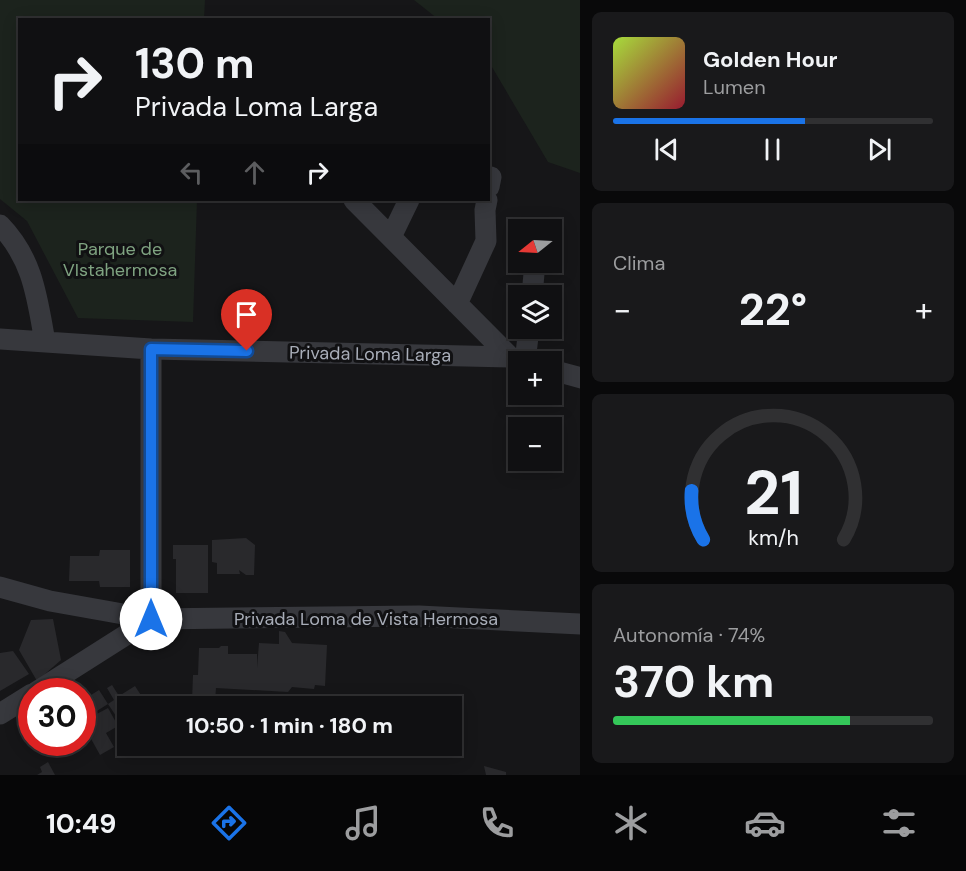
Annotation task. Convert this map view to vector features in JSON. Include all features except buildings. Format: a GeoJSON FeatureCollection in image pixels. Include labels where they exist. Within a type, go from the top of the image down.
{"type":"FeatureCollection","features":[{"type":"Feature","properties":{"kind":"street"},"geometry":{"type":"LineString","coordinates":[[355,201],[457,304],[510,351]]}},
{"type":"Feature","properties":{"kind":"street"},"geometry":{"type":"LineString","coordinates":[[391,237],[409,201]]}},
{"type":"Feature","properties":{"kind":"street"},"geometry":{"type":"LineString","coordinates":[[457,304],[486,241],[487,201]]}},
{"type":"Feature","properties":{"kind":"street"},"geometry":{"type":"LineString","coordinates":[[0,225],[12,237],[28,264],[37,296],[45,342]]}},
{"type":"Feature","properties":{"kind":"street","name":"Privada Loma Larga"},"geometry":{"type":"LineString","coordinates":[[0,339],[151,349],[508,360]]}},
{"type":"Feature","properties":{"kind":"street"},"geometry":{"type":"LineString","coordinates":[[58,678],[151,619],[151,349]]}},
{"type":"Feature","properties":{"kind":"street"},"geometry":{"type":"LineString","coordinates":[[562,373],[580,378]]}},
{"type":"Feature","properties":{"kind":"street","name":"Privada Loma de Vista Hermosa"},"geometry":{"type":"LineString","coordinates":[[0,587],[50,601],[151,619],[419,616],[580,624]]}},
{"type":"Feature","properties":{"kind":"street"},"geometry":{"type":"LineString","coordinates":[[0,714],[18,703]]}},
{"type":"Feature","properties":{"kind":"green space","name":"Parque de VIstahermosa"},"geometry":{"type":"Polygon","coordinates":[[[0,0],[205,0],[204,18],[18,18],[18,201],[197,201],[193,322],[78,318],[27,221],[0,199],[0,0]]]}},
{"type":"Feature","properties":{"kind":"green space"},"geometry":{"type":"Polygon","coordinates":[[[414,0],[580,0],[580,173],[548,162],[490,64],[490,18],[437,18],[414,0]]]}},
{"type":"Feature","properties":{"kind":"route"},"geometry":{"type":"LineString","coordinates":[[151,619],[151,349],[247,351]]}}]}
